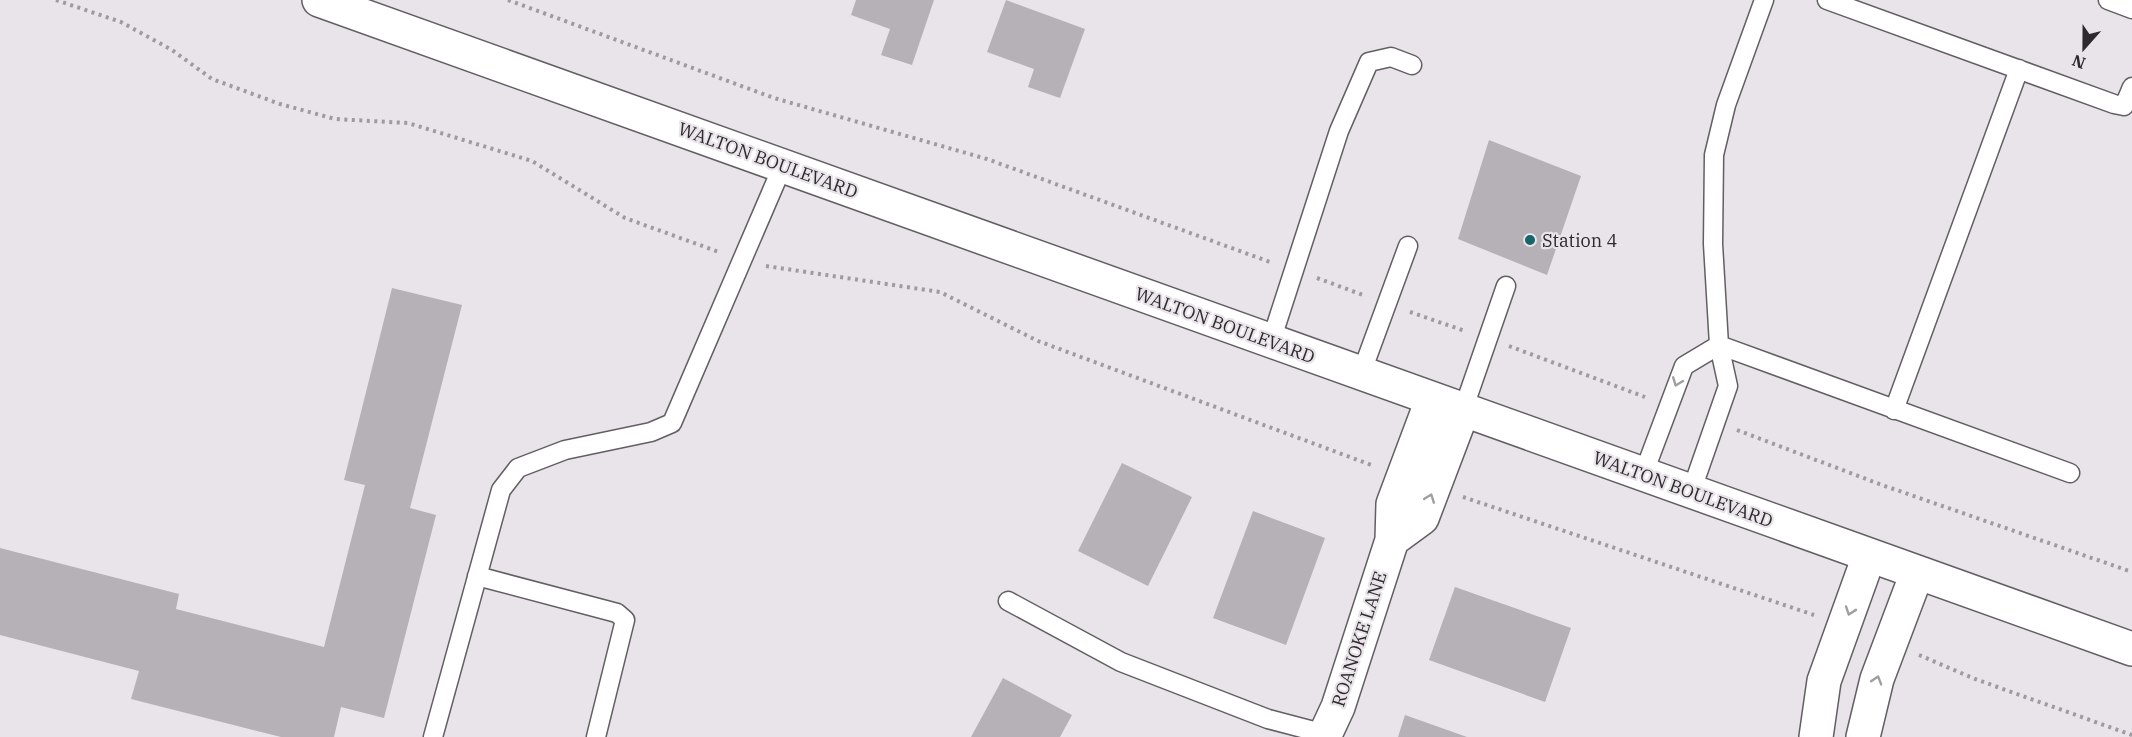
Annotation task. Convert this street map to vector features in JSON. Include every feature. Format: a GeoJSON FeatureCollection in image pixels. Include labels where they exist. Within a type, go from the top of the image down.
{"type":"FeatureCollection","features":[{"type":"Feature","properties":{"kind":"main road","name":"WALTON BOULEVARD"},"geometry":{"type":"LineString","coordinates":[[319,0],[2132,649]]}},
{"type":"Feature","properties":{"kind":"main road","name":"ROANOKE LANE"},"geometry":{"type":"LineString","coordinates":[[1325,736],[1338,707],[1392,540],[1393,504],[1432,400]]}},
{"type":"Feature","properties":{"kind":"main road"},"geometry":{"type":"LineString","coordinates":[[1392,540],[1422,518],[1463,410]]}},
{"type":"Feature","properties":{"kind":"main road"},"geometry":{"type":"LineString","coordinates":[[1815,737],[1824,681],[1869,556]]}},
{"type":"Feature","properties":{"kind":"main road"},"geometry":{"type":"LineString","coordinates":[[1863,737],[1877,679],[1917,573]]}},
{"type":"Feature","properties":{"kind":"lane"},"geometry":{"type":"LineString","coordinates":[[1691,492],[1728,386],[1719,345],[1713,244],[1714,155],[1726,105],[1764,0]]}},
{"type":"Feature","properties":{"kind":"lane"},"geometry":{"type":"LineString","coordinates":[[1827,0],[2124,106],[2132,87]]}},
{"type":"Feature","properties":{"kind":"lane"},"geometry":{"type":"LineString","coordinates":[[2108,0],[2132,9]]}},
{"type":"Feature","properties":{"kind":"lane"},"geometry":{"type":"LineString","coordinates":[[1271,341],[1339,131],[1369,62],[1391,57],[1412,65]]}},
{"type":"Feature","properties":{"kind":"lane"},"geometry":{"type":"LineString","coordinates":[[1894,410],[2019,69]]}},
{"type":"Feature","properties":{"kind":"lane"},"geometry":{"type":"LineString","coordinates":[[433,737],[501,490],[518,468],[565,450],[651,432],[672,423],[783,165]]}},
{"type":"Feature","properties":{"kind":"lane"},"geometry":{"type":"LineString","coordinates":[[1361,374],[1408,246]]}},
{"type":"Feature","properties":{"kind":"lane"},"geometry":{"type":"LineString","coordinates":[[1463,410],[1506,286]]}},
{"type":"Feature","properties":{"kind":"lane"},"geometry":{"type":"LineString","coordinates":[[1643,475],[1684,366],[1719,345]]}},
{"type":"Feature","properties":{"kind":"lane"},"geometry":{"type":"LineString","coordinates":[[1719,345],[2070,473]]}},
{"type":"Feature","properties":{"kind":"lane"},"geometry":{"type":"LineString","coordinates":[[477,576],[617,613],[625,620],[596,737]]}},
{"type":"Feature","properties":{"kind":"lane"},"geometry":{"type":"LineString","coordinates":[[1008,601],[1121,662],[1268,719],[1325,736]]}},
{"type":"Feature","properties":{"kind":"path"},"geometry":{"type":"LineString","coordinates":[[56,0],[121,22],[172,50],[212,79],[280,104],[335,119],[408,123],[532,161],[625,218],[699,246],[774,268],[940,292],[1038,341],[1403,477]]}},
{"type":"Feature","properties":{"kind":"path"},"geometry":{"type":"LineString","coordinates":[[508,0],[774,98],[987,159],[1668,405]]}},
{"type":"Feature","properties":{"kind":"path"},"geometry":{"type":"LineString","coordinates":[[1716,422],[1882,484],[2132,572]]}},
{"type":"Feature","properties":{"kind":"path"},"geometry":{"type":"LineString","coordinates":[[1434,487],[1845,625]]}},
{"type":"Feature","properties":{"kind":"path"},"geometry":{"type":"LineString","coordinates":[[1891,642],[1975,679],[2132,735]]}},
{"type":"Feature","properties":{"kind":"building"},"geometry":{"type":"Polygon","coordinates":[[[856,0],[934,0],[912,65],[881,55],[890,29],[851,15],[856,0]]]}},
{"type":"Feature","properties":{"kind":"building"},"geometry":{"type":"Polygon","coordinates":[[[1006,0],[1085,29],[1060,98],[1028,87],[1034,69],[987,52],[1006,0]]]}},
{"type":"Feature","properties":{"kind":"building"},"geometry":{"type":"Polygon","coordinates":[[[1489,140],[1581,176],[1547,275],[1458,239],[1489,140]]]}},
{"type":"Feature","properties":{"kind":"building"},"geometry":{"type":"Polygon","coordinates":[[[392,288],[462,305],[410,508],[436,515],[384,718],[341,707],[334,737],[281,737],[131,699],[139,671],[0,635],[0,548],[179,594],[176,609],[324,647],[365,485],[344,480],[392,288]]]}},
{"type":"Feature","properties":{"kind":"building"},"geometry":{"type":"Polygon","coordinates":[[[1122,463],[1192,497],[1148,586],[1078,551],[1122,463]]]}},
{"type":"Feature","properties":{"kind":"building"},"geometry":{"type":"Polygon","coordinates":[[[1253,511],[1325,538],[1286,645],[1213,618],[1253,511]]]}},
{"type":"Feature","properties":{"kind":"building"},"geometry":{"type":"Polygon","coordinates":[[[1455,587],[1571,628],[1545,702],[1429,660],[1455,587]]]}},
{"type":"Feature","properties":{"kind":"building"},"geometry":{"type":"Polygon","coordinates":[[[1003,678],[1072,715],[1060,737],[971,737],[1003,678]]]}},
{"type":"Feature","properties":{"kind":"building"},"geometry":{"type":"Polygon","coordinates":[[[1405,715],[1467,737],[1398,737],[1405,715]]]}},
{"type":"Feature","properties":{"kind":"place","name":"Station 4"},"geometry":{"type":"Point","coordinates":[1530,240]}}]}
